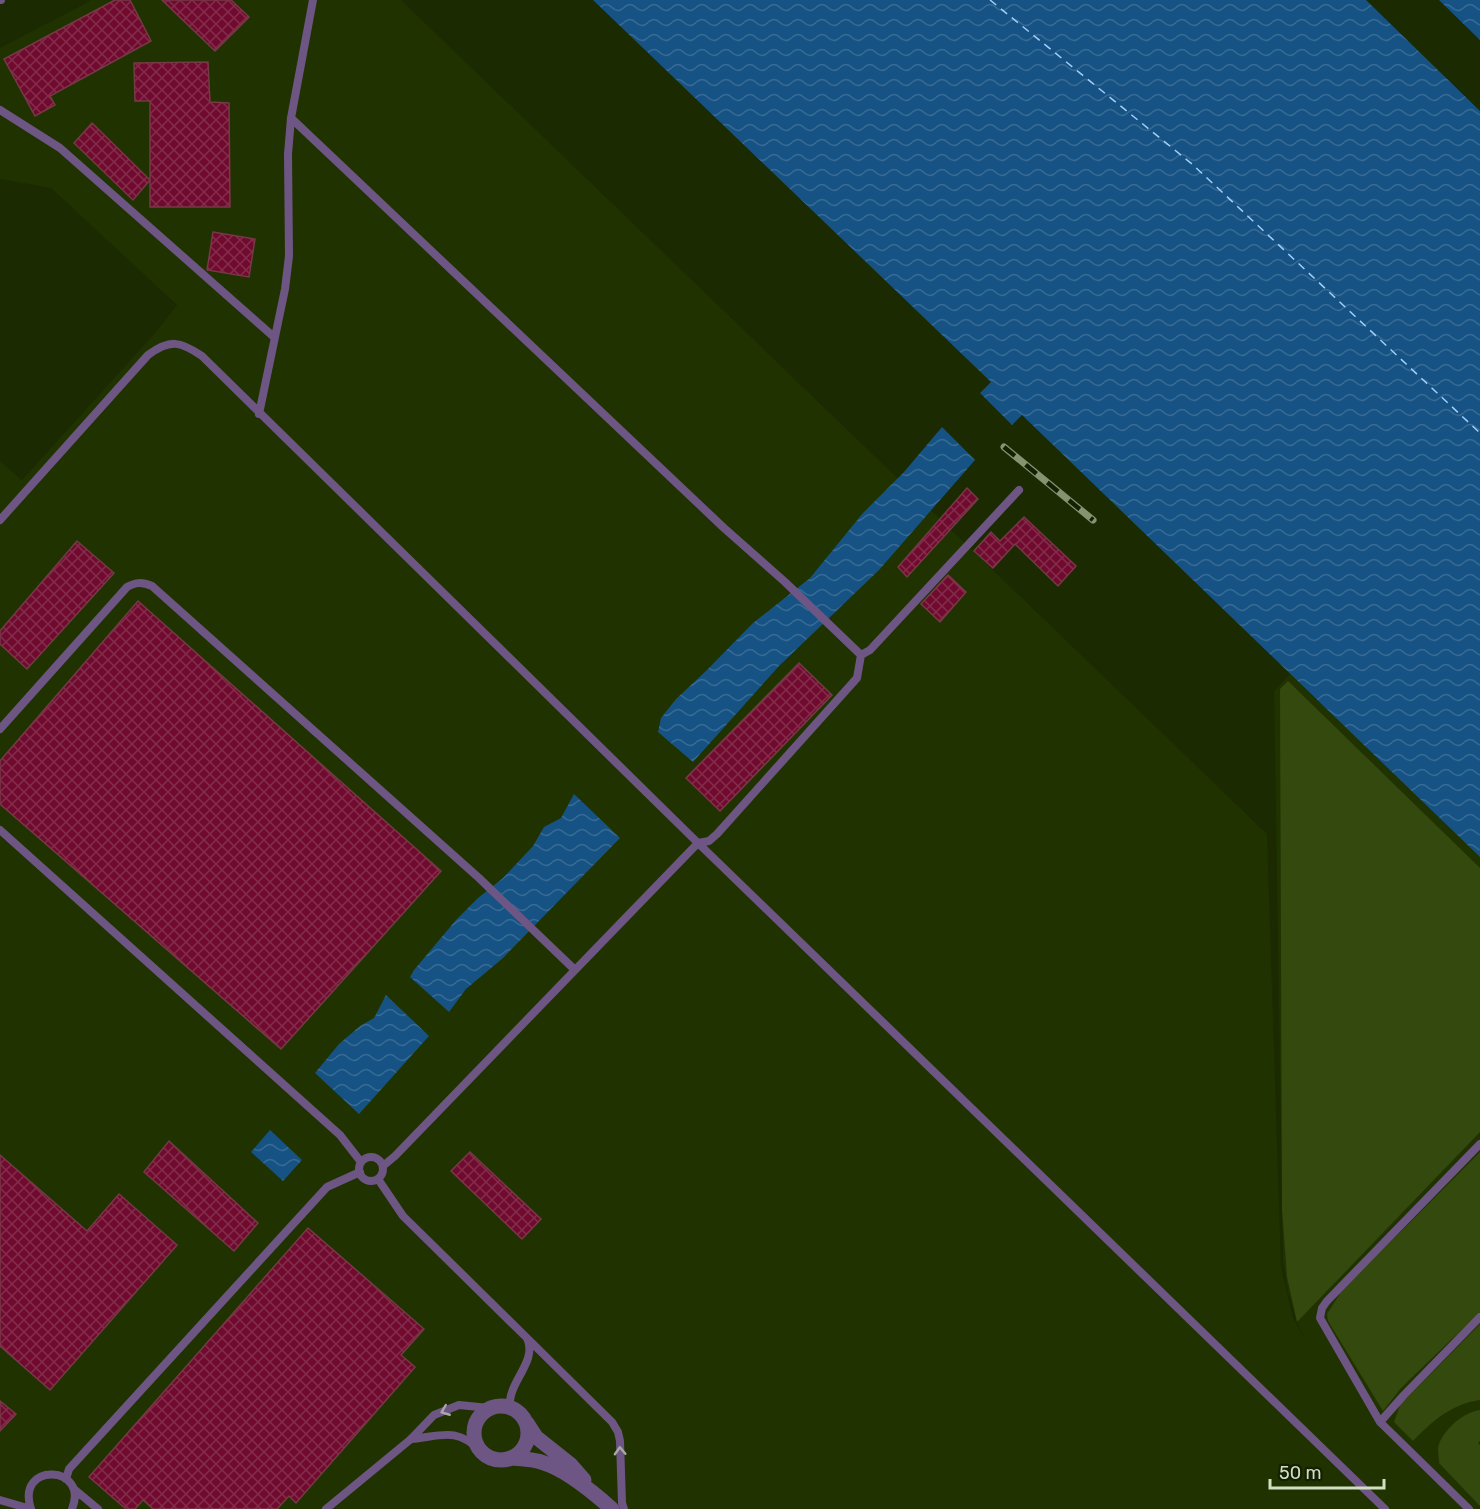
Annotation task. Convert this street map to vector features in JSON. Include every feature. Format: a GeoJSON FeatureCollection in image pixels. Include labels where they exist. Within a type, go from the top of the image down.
{"type":"FeatureCollection","features":[{"type":"Feature","properties":{"kind":"street"},"geometry":{"type":"LineString","coordinates":[[597,1496],[570,1464],[536,1437],[521,1415],[509,1407],[496,1406],[482,1413],[474,1427],[474,1435],[480,1450],[494,1459],[510,1458],[548,1464],[597,1496],[612,1509]]}},
{"type":"Feature","properties":{"kind":"street"},"geometry":{"type":"LineString","coordinates":[[510,1458],[523,1449],[527,1443],[526,1421]]}},
{"type":"Feature","properties":{"kind":"lane"},"geometry":{"type":"LineString","coordinates":[[260,414],[285,289],[289,256],[288,154],[291,118],[313,0]]}},
{"type":"Feature","properties":{"kind":"lane"},"geometry":{"type":"LineString","coordinates":[[0,110],[60,148],[274,337]]}},
{"type":"Feature","properties":{"kind":"lane"},"geometry":{"type":"LineString","coordinates":[[291,118],[715,520],[785,582],[861,655]]}},
{"type":"Feature","properties":{"kind":"lane"},"geometry":{"type":"LineString","coordinates":[[0,519],[148,355],[163,345],[182,344],[202,356],[698,843],[1385,1509]]}},
{"type":"Feature","properties":{"kind":"lane"},"geometry":{"type":"LineString","coordinates":[[861,655],[870,650],[1019,490]]}},
{"type":"Feature","properties":{"kind":"lane"},"geometry":{"type":"LineString","coordinates":[[0,729],[127,587],[136,583],[152,586],[479,878],[575,970]]}},
{"type":"Feature","properties":{"kind":"lane"},"geometry":{"type":"LineString","coordinates":[[378,1179],[383,1166],[698,843],[709,841],[717,834],[857,678],[861,655]]}},
{"type":"Feature","properties":{"kind":"lane"},"geometry":{"type":"LineString","coordinates":[[0,830],[340,1135],[362,1162]]}},
{"type":"Feature","properties":{"kind":"lane"},"geometry":{"type":"LineString","coordinates":[[1469,1509],[1380,1422],[1320,1318],[1322,1308],[1480,1144]]}},
{"type":"Feature","properties":{"kind":"lane"},"geometry":{"type":"LineString","coordinates":[[360,1172],[362,1162],[368,1157],[375,1158],[383,1166]]}},
{"type":"Feature","properties":{"kind":"lane"},"geometry":{"type":"LineString","coordinates":[[360,1172],[367,1180],[378,1179]]}},
{"type":"Feature","properties":{"kind":"lane"},"geometry":{"type":"LineString","coordinates":[[66,1479],[69,1468],[327,1186],[360,1172]]}},
{"type":"Feature","properties":{"kind":"lane"},"geometry":{"type":"LineString","coordinates":[[378,1179],[404,1216],[612,1422],[618,1432],[620,1442],[624,1509]]}},
{"type":"Feature","properties":{"kind":"lane"},"geometry":{"type":"LineString","coordinates":[[1380,1422],[1480,1317]]}},
{"type":"Feature","properties":{"kind":"lane"},"geometry":{"type":"LineString","coordinates":[[509,1407],[512,1393],[529,1356],[530,1343],[527,1338]]}},
{"type":"Feature","properties":{"kind":"lane"},"geometry":{"type":"LineString","coordinates":[[326,1509],[411,1439],[434,1415],[459,1405],[489,1408]]}},
{"type":"Feature","properties":{"kind":"lane"},"geometry":{"type":"LineString","coordinates":[[411,1439],[455,1434],[467,1439],[480,1450]]}},
{"type":"Feature","properties":{"kind":"lane"},"geometry":{"type":"LineString","coordinates":[[0,1500],[31,1509],[28,1493],[36,1479],[51,1474],[66,1479],[74,1489],[98,1509]]}},
{"type":"Feature","properties":{"kind":"lane"},"geometry":{"type":"LineString","coordinates":[[72,1509],[75,1502],[74,1489]]}},
{"type":"Feature","properties":{"kind":"shaded area"},"geometry":{"type":"Polygon","coordinates":[[[92,0],[401,0],[1267,834],[1281,1267],[1293,1318],[1305,1339],[1288,1292],[1283,1261],[1274,691],[1290,674],[1480,857],[1480,1509],[0,1509],[0,461],[22,480],[154,334],[177,305],[51,188],[0,179],[0,48],[92,0]]]}},
{"type":"Feature","properties":{"kind":"shaded area"},"geometry":{"type":"Polygon","coordinates":[[[1288,681],[1480,868],[1480,1132],[1297,1322],[1287,1277],[1282,1210],[1280,689],[1288,681]]]}},
{"type":"Feature","properties":{"kind":"shaded area"},"geometry":{"type":"Polygon","coordinates":[[[1480,1152],[1480,1312],[1401,1388],[1383,1411],[1328,1321],[1327,1314],[1341,1292],[1480,1152]]]}},
{"type":"Feature","properties":{"kind":"shaded area"},"geometry":{"type":"Polygon","coordinates":[[[1480,1324],[1480,1400],[1452,1409],[1413,1441],[1394,1422],[1400,1405],[1480,1324]]]}},
{"type":"Feature","properties":{"kind":"shaded area"},"geometry":{"type":"Polygon","coordinates":[[[1480,1410],[1480,1441],[1478,1443],[1480,1445],[1480,1506],[1439,1463],[1438,1451],[1442,1438],[1450,1427],[1462,1417],[1480,1410]]]}},
{"type":"Feature","properties":{"kind":"water"},"geometry":{"type":"Polygon","coordinates":[[[593,0],[1366,0],[1480,111],[1480,857],[1022,415],[1012,425],[980,393],[991,382],[593,0]]]}},
{"type":"Feature","properties":{"kind":"water"},"geometry":{"type":"Polygon","coordinates":[[[1439,0],[1480,0],[1480,40],[1439,0]]]}},
{"type":"Feature","properties":{"kind":"water"},"geometry":{"type":"Polygon","coordinates":[[[942,427],[975,460],[879,570],[779,666],[693,762],[658,732],[661,718],[676,699],[753,623],[810,578],[863,513],[904,472],[942,427]]]}},
{"type":"Feature","properties":{"kind":"water"},"geometry":{"type":"Polygon","coordinates":[[[574,794],[620,838],[503,958],[466,989],[449,1012],[410,977],[414,970],[456,920],[503,878],[533,846],[544,827],[561,818],[574,794]]]}},
{"type":"Feature","properties":{"kind":"water"},"geometry":{"type":"Polygon","coordinates":[[[386,995],[429,1036],[359,1114],[315,1073],[339,1044],[360,1026],[374,1018],[386,995]]]}},
{"type":"Feature","properties":{"kind":"water"},"geometry":{"type":"Polygon","coordinates":[[[270,1130],[302,1160],[283,1181],[251,1152],[270,1130]]]}},
{"type":"Feature","properties":{"kind":"building"},"geometry":{"type":"Polygon","coordinates":[[[115,0],[130,0],[151,41],[50,96],[55,105],[35,116],[4,59],[115,0]]]}},
{"type":"Feature","properties":{"kind":"building"},"geometry":{"type":"Polygon","coordinates":[[[162,0],[231,0],[249,17],[215,51],[162,0]]]}},
{"type":"Feature","properties":{"kind":"building"},"geometry":{"type":"Polygon","coordinates":[[[208,62],[210,102],[229,103],[230,207],[150,207],[150,101],[135,101],[134,63],[208,62]]]}},
{"type":"Feature","properties":{"kind":"building"},"geometry":{"type":"Polygon","coordinates":[[[92,123],[150,180],[133,200],[74,143],[92,123]]]}},
{"type":"Feature","properties":{"kind":"building"},"geometry":{"type":"Polygon","coordinates":[[[213,232],[255,239],[249,277],[207,270],[213,232]]]}},
{"type":"Feature","properties":{"kind":"building"},"geometry":{"type":"Polygon","coordinates":[[[967,488],[978,499],[907,577],[898,567],[967,488]]]}},
{"type":"Feature","properties":{"kind":"building"},"geometry":{"type":"Polygon","coordinates":[[[1024,517],[1076,566],[1058,586],[1015,544],[993,568],[974,551],[991,532],[1000,541],[1024,517]]]}},
{"type":"Feature","properties":{"kind":"building"},"geometry":{"type":"Polygon","coordinates":[[[77,541],[114,573],[27,669],[0,644],[0,631],[77,541]]]}},
{"type":"Feature","properties":{"kind":"building"},"geometry":{"type":"Polygon","coordinates":[[[948,575],[966,592],[940,622],[921,604],[948,575]]]}},
{"type":"Feature","properties":{"kind":"building"},"geometry":{"type":"Polygon","coordinates":[[[138,601],[441,871],[281,1049],[0,804],[0,761],[138,601]]]}},
{"type":"Feature","properties":{"kind":"building"},"geometry":{"type":"Polygon","coordinates":[[[799,663],[832,695],[720,811],[686,778],[799,663]]]}},
{"type":"Feature","properties":{"kind":"building"},"geometry":{"type":"Polygon","coordinates":[[[169,1141],[258,1223],[234,1251],[144,1172],[169,1141]]]}},
{"type":"Feature","properties":{"kind":"building"},"geometry":{"type":"Polygon","coordinates":[[[470,1152],[541,1219],[522,1239],[451,1171],[470,1152]]]}},
{"type":"Feature","properties":{"kind":"building"},"geometry":{"type":"Polygon","coordinates":[[[0,1155],[87,1231],[119,1194],[177,1245],[50,1390],[0,1346],[0,1155]]]}},
{"type":"Feature","properties":{"kind":"building"},"geometry":{"type":"Polygon","coordinates":[[[308,1228],[424,1329],[401,1355],[415,1367],[296,1503],[289,1496],[277,1509],[153,1509],[143,1500],[135,1509],[126,1509],[89,1477],[308,1228]]]}},
{"type":"Feature","properties":{"kind":"building"},"geometry":{"type":"Polygon","coordinates":[[[0,1401],[16,1414],[0,1431],[0,1401]]]}},
{"type":"Feature","properties":{"kind":"ferry route"},"geometry":{"type":"LineString","coordinates":[[990,0],[1192,164],[1480,433]]}},
{"type":"Feature","properties":{"kind":"railway"},"geometry":{"type":"LineString","coordinates":[[1004,447],[1093,520]]}}]}
